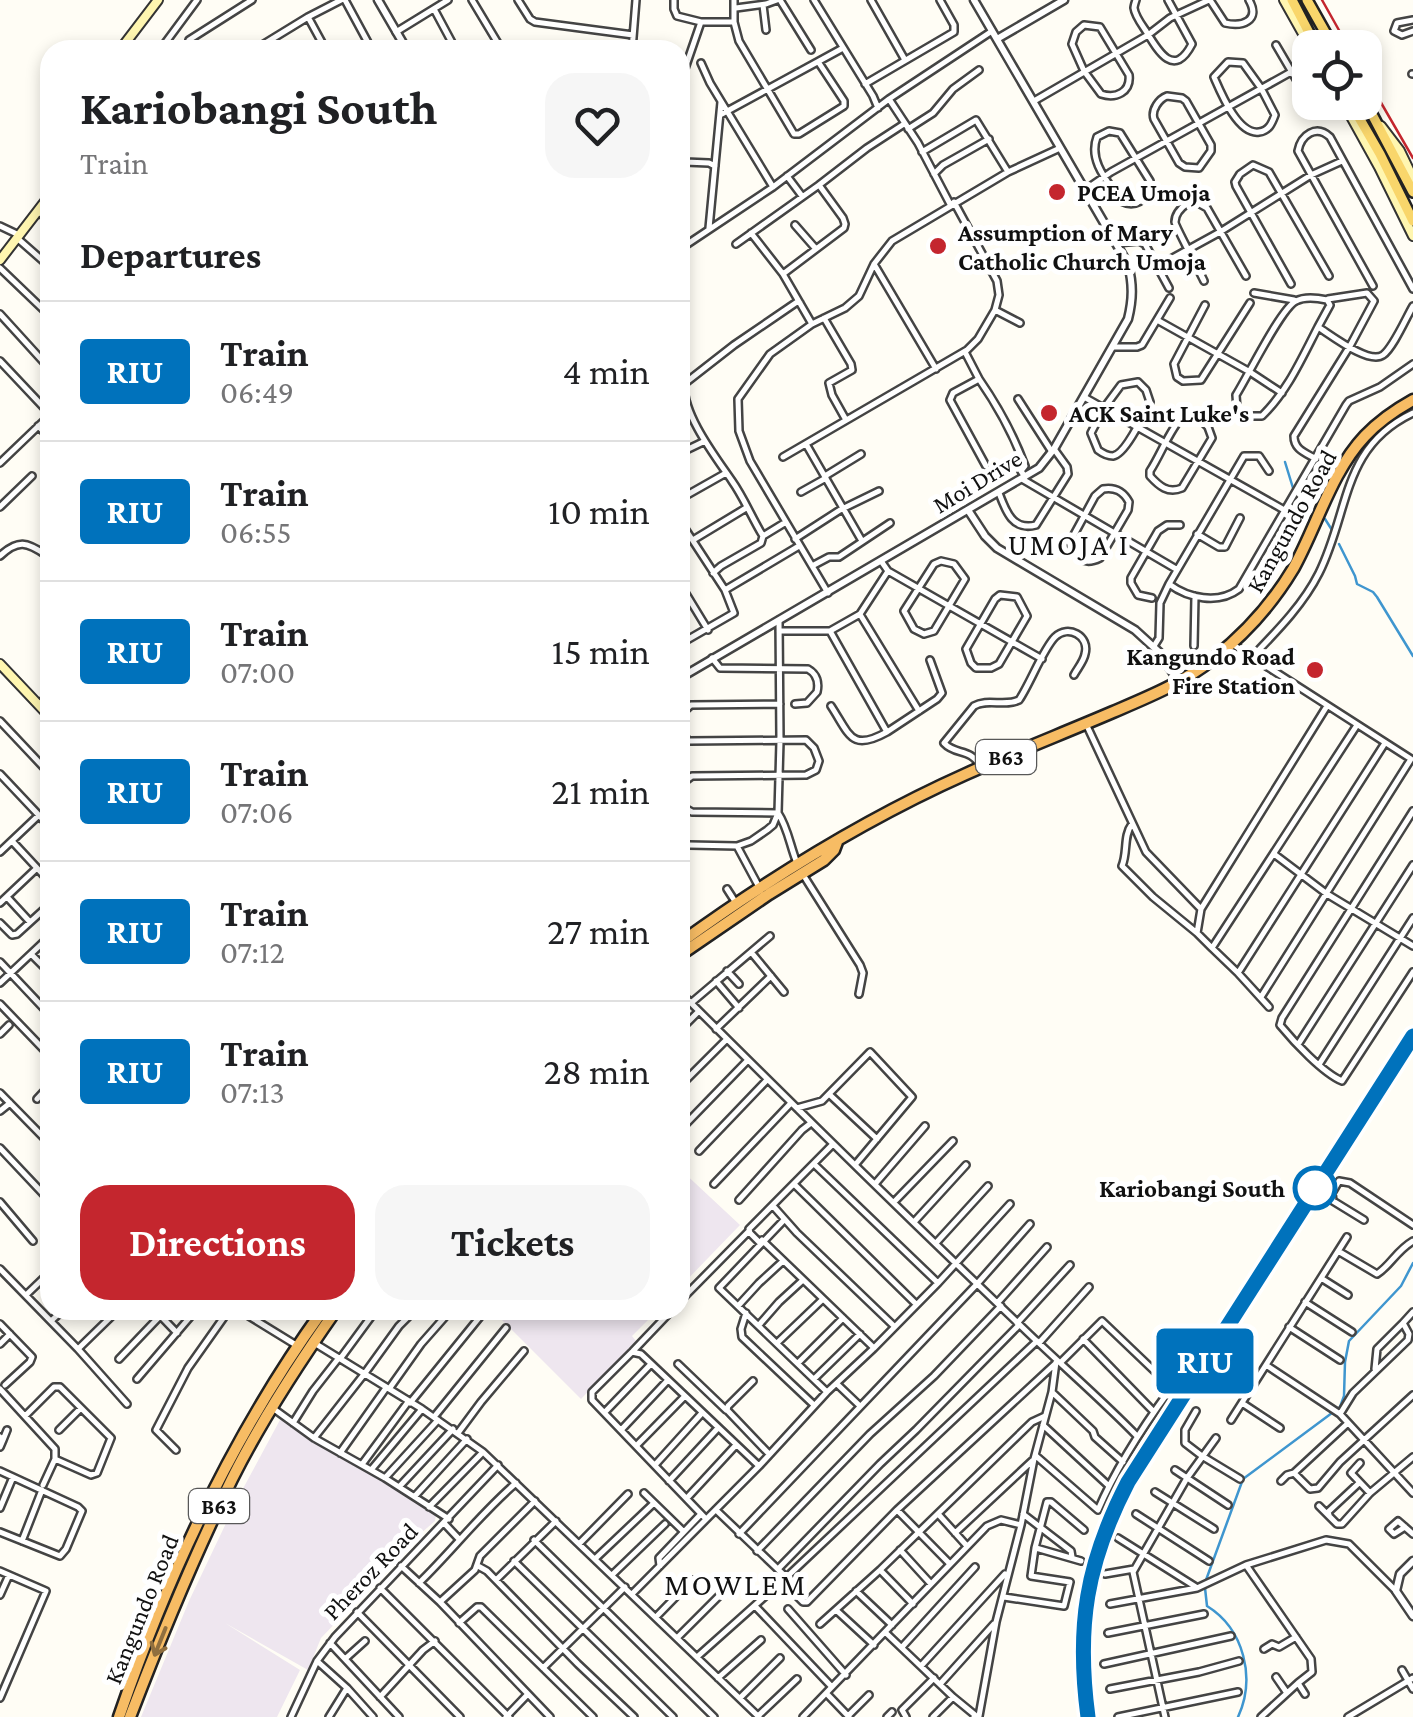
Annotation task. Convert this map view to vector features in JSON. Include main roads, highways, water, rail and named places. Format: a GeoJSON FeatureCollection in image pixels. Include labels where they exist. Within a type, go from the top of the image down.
{"type":"FeatureCollection","features":[{"type":"Feature","properties":{"kind":"highway","name":"Kangundo Road"},"geometry":{"type":"LineString","coordinates":[[690,936],[736,903],[800,869],[837,841],[922,795],[1179,682],[1200,669],[1252,624],[1285,581],[1361,439],[1382,420],[1411,406]]}},
{"type":"Feature","properties":{"kind":"highway","name":"Kangundo Road"},"geometry":{"type":"LineString","coordinates":[[690,948],[755,894]]}},
{"type":"Feature","properties":{"kind":"highway","name":"Kangundo Road"},"geometry":{"type":"LineString","coordinates":[[119,1717],[158,1611],[211,1496],[316,1320]]}},
{"type":"Feature","properties":{"kind":"highway","name":"Kangundo Road"},"geometry":{"type":"LineString","coordinates":[[130,1717],[192,1562],[234,1475],[271,1408],[329,1320]]}},
{"type":"Feature","properties":{"kind":"main road"},"geometry":{"type":"LineString","coordinates":[[1284,0],[1303,30]]}},
{"type":"Feature","properties":{"kind":"main road"},"geometry":{"type":"LineString","coordinates":[[1292,0],[1306,30]]}},
{"type":"Feature","properties":{"kind":"main road"},"geometry":{"type":"LineString","coordinates":[[1306,0],[1324,30]]}},
{"type":"Feature","properties":{"kind":"main road"},"geometry":{"type":"LineString","coordinates":[[127,40],[152,2]]}},
{"type":"Feature","properties":{"kind":"main road"},"geometry":{"type":"LineString","coordinates":[[1355,120],[1413,236]]}},
{"type":"Feature","properties":{"kind":"main road"},"geometry":{"type":"LineString","coordinates":[[1361,121],[1362,135]]}},
{"type":"Feature","properties":{"kind":"main road"},"geometry":{"type":"LineString","coordinates":[[1361,121],[1413,221]]}},
{"type":"Feature","properties":{"kind":"main road"},"geometry":{"type":"LineString","coordinates":[[1378,122],[1413,192]]}},
{"type":"Feature","properties":{"kind":"main road"},"geometry":{"type":"LineString","coordinates":[[1378,122],[1400,151],[1413,178]]}},
{"type":"Feature","properties":{"kind":"main road"},"geometry":{"type":"LineString","coordinates":[[0,260],[40,208]]}},
{"type":"Feature","properties":{"kind":"main road"},"geometry":{"type":"LineString","coordinates":[[0,664],[40,707]]}},
{"type":"Feature","properties":{"kind":"waterway"},"geometry":{"type":"LineString","coordinates":[[1285,462],[1293,488]]}},
{"type":"Feature","properties":{"kind":"waterway"},"geometry":{"type":"LineString","coordinates":[[1325,519],[1332,530]]}},
{"type":"Feature","properties":{"kind":"waterway"},"geometry":{"type":"LineString","coordinates":[[1339,544],[1357,584],[1377,597],[1413,656]]}},
{"type":"Feature","properties":{"kind":"waterway"},"geometry":{"type":"LineString","coordinates":[[1206,1580],[1243,1479],[1340,1407],[1349,1341],[1401,1286],[1413,1263]]}},
{"type":"Feature","properties":{"kind":"waterway"},"geometry":{"type":"LineString","coordinates":[[1205,1588],[1207,1606],[1230,1628],[1243,1656],[1246,1686],[1238,1717]]}},
{"type":"Feature","properties":{"kind":"railway"},"geometry":{"type":"LineString","coordinates":[[1322,0],[1339,30]]}},
{"type":"Feature","properties":{"kind":"railway"},"geometry":{"type":"LineString","coordinates":[[1382,104],[1413,158]]}},
{"type":"Feature","properties":{"kind":"railway"},"geometry":{"type":"LineString","coordinates":[[1088,1717],[1083,1653],[1088,1596],[1102,1540],[1128,1482],[1413,1035]]}},
{"type":"Feature","properties":{"kind":"train","name":"RIU"},"geometry":{"type":"LineString","coordinates":[[1088,1717],[1083,1679],[1084,1611],[1110,1516],[1413,1036]]}},
{"type":"Feature","properties":{"kind":"place","name":"PCEA Umoja"},"geometry":{"type":"Point","coordinates":[1057,192]}},
{"type":"Feature","properties":{"kind":"place","name":"Assumption of Mary Catholic Church Umoja"},"geometry":{"type":"Point","coordinates":[938,246]}},
{"type":"Feature","properties":{"kind":"place","name":"ACK Saint Luke's"},"geometry":{"type":"Point","coordinates":[1049,413]}},
{"type":"Feature","properties":{"kind":"place","name":"Kangundo Road Fire Station"},"geometry":{"type":"Point","coordinates":[1315,670]}},
{"type":"Feature","properties":{"kind":"place","name":"Kariobangi South"},"geometry":{"type":"Point","coordinates":[1315,1188]}},
{"type":"Feature","properties":{"kind":"district","name":"UMOJA I"},"geometry":{"type":"Point","coordinates":[1069,545]}},
{"type":"Feature","properties":{"kind":"district","name":"MOWLEM"},"geometry":{"type":"Point","coordinates":[736,1585]}}]}
